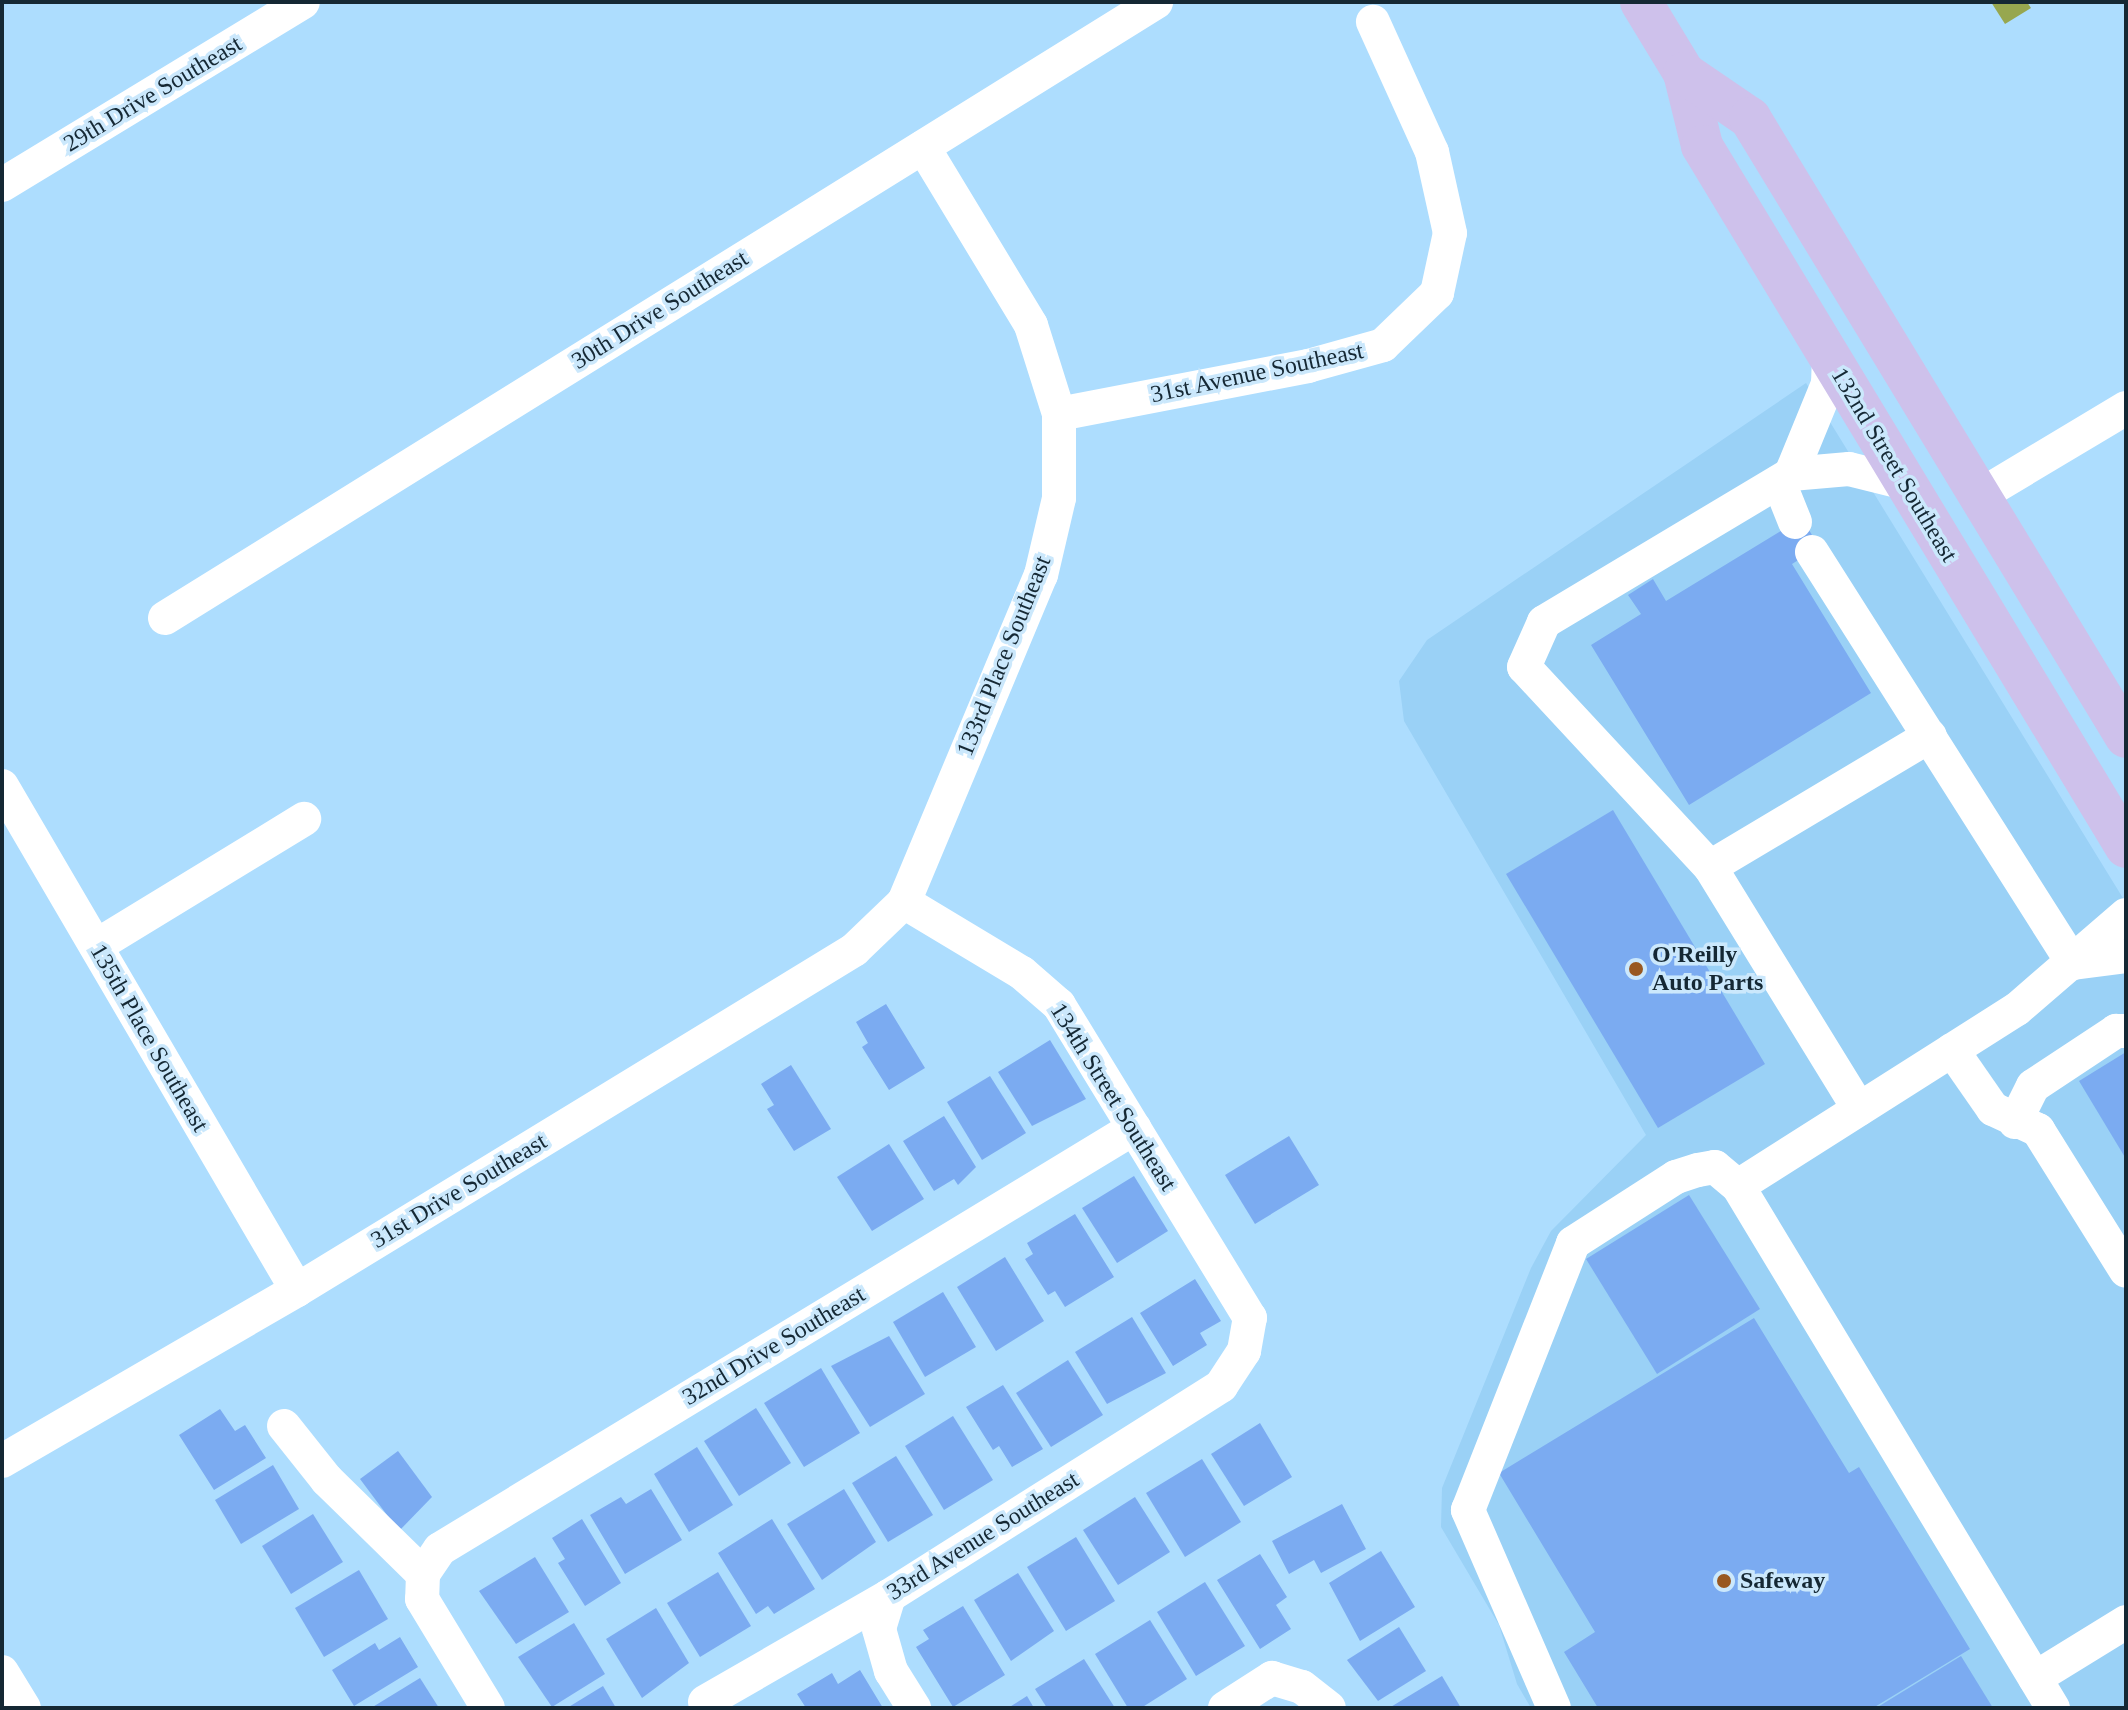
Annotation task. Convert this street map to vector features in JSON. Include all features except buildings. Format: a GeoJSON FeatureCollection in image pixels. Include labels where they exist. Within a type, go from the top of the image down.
{"type":"FeatureCollection","features":[{"type":"Feature","properties":{"kind":"main road","name":"132nd Street Southeast"},"geometry":{"type":"LineString","coordinates":[[1641,2],[1684,73],[1702,146],[2126,847]]}},
{"type":"Feature","properties":{"kind":"main road","name":"132nd Street Southeast"},"geometry":{"type":"LineString","coordinates":[[1684,73],[1750,118],[2126,737]]}},
{"type":"Feature","properties":{"kind":"main road"},"geometry":{"type":"LineString","coordinates":[[1780,276],[1822,294],[1924,460],[1949,482],[1979,496]]}},
{"type":"Feature","properties":{"kind":"main road"},"geometry":{"type":"LineString","coordinates":[[2031,690],[2060,693],[2072,703],[2126,792]]}},
{"type":"Feature","properties":{"kind":"street","name":"29th Drive Southeast"},"geometry":{"type":"LineString","coordinates":[[2,185],[303,2]]}},
{"type":"Feature","properties":{"kind":"street","name":"30th Drive Southeast"},"geometry":{"type":"LineString","coordinates":[[165,618],[1156,2]]}},
{"type":"Feature","properties":{"kind":"street","name":"31st Avenue Southeast"},"geometry":{"type":"LineString","coordinates":[[1059,414],[1308,366],[1383,345],[1437,293],[1450,233],[1432,152],[1373,22]]}},
{"type":"Feature","properties":{"kind":"street","name":"133rd Place Southeast"},"geometry":{"type":"LineString","coordinates":[[904,902],[1041,575],[1059,498],[1059,414],[1031,325],[923,147]]}},
{"type":"Feature","properties":{"kind":"street"},"geometry":{"type":"LineString","coordinates":[[1795,522],[1785,478],[1828,384],[1829,357]]}},
{"type":"Feature","properties":{"kind":"street"},"geometry":{"type":"LineString","coordinates":[[1979,496],[2126,408]]}},
{"type":"Feature","properties":{"kind":"street"},"geometry":{"type":"LineString","coordinates":[[1859,1109],[1710,867],[1524,667],[1544,622],[1785,478],[1849,469],[1905,483]]}},
{"type":"Feature","properties":{"kind":"street"},"geometry":{"type":"LineString","coordinates":[[1812,552],[2073,963]]}},
{"type":"Feature","properties":{"kind":"street"},"geometry":{"type":"LineString","coordinates":[[1710,867],[1924,726]]}},
{"type":"Feature","properties":{"kind":"street","name":"135th Place Southeast"},"geometry":{"type":"LineString","coordinates":[[2,786],[297,1290]]}},
{"type":"Feature","properties":{"kind":"street"},"geometry":{"type":"LineString","coordinates":[[96,946],[304,819]]}},
{"type":"Feature","properties":{"kind":"street","name":"134th Street Southeast"},"geometry":{"type":"LineString","coordinates":[[904,902],[1022,973],[1059,1005],[1250,1318],[1244,1351]]}},
{"type":"Feature","properties":{"kind":"street","name":"31st Drive Southeast"},"geometry":{"type":"LineString","coordinates":[[2,1461],[297,1290],[854,950],[904,902]]}},
{"type":"Feature","properties":{"kind":"street"},"geometry":{"type":"LineString","coordinates":[[1738,1186],[2017,1009],[2126,915]]}},
{"type":"Feature","properties":{"kind":"street"},"geometry":{"type":"LineString","coordinates":[[2073,963],[2126,956]]}},
{"type":"Feature","properties":{"kind":"street"},"geometry":{"type":"LineString","coordinates":[[2015,1122],[2033,1086],[2116,1031],[2126,1031]]}},
{"type":"Feature","properties":{"kind":"street"},"geometry":{"type":"LineString","coordinates":[[1952,1050],[1993,1109],[2015,1122],[2038,1130],[2126,1271]]}},
{"type":"Feature","properties":{"kind":"street","name":"32nd Drive Southeast"},"geometry":{"type":"LineString","coordinates":[[423,1574],[440,1549],[1134,1128]]}},
{"type":"Feature","properties":{"kind":"street"},"geometry":{"type":"LineString","coordinates":[[1554,1708],[1468,1510],[1573,1243],[1676,1177],[1715,1167],[1738,1186],[2053,1708]]}},
{"type":"Feature","properties":{"kind":"street","name":"33rd Avenue Southeast"},"geometry":{"type":"LineString","coordinates":[[705,1702],[889,1596],[1221,1386],[1244,1351]]}},
{"type":"Feature","properties":{"kind":"street"},"geometry":{"type":"LineString","coordinates":[[284,1426],[327,1480],[423,1574],[422,1599],[488,1708]]}},
{"type":"Feature","properties":{"kind":"street"},"geometry":{"type":"LineString","coordinates":[[889,1596],[879,1629],[891,1671],[914,1708]]}},
{"type":"Feature","properties":{"kind":"street"},"geometry":{"type":"LineString","coordinates":[[2035,1678],[2126,1622]]}},
{"type":"Feature","properties":{"kind":"street"},"geometry":{"type":"LineString","coordinates":[[2,1672],[24,1708]]}},
{"type":"Feature","properties":{"kind":"street"},"geometry":{"type":"LineString","coordinates":[[1225,1708],[1272,1678],[1302,1687],[1329,1708]]}},
{"type":"Feature","properties":{"kind":"shaded area"},"geometry":{"type":"Polygon","coordinates":[[[1991,2],[2027,2],[2031,8],[2005,24],[1991,2]]]}},
{"type":"Feature","properties":{"kind":"shaded area"},"geometry":{"type":"Polygon","coordinates":[[[1806,383],[2126,903],[2126,1708],[1531,1708],[1517,1684],[1499,1625],[1441,1527],[1442,1488],[1531,1268],[1551,1231],[1646,1135],[1404,721],[1399,681],[1427,640],[1806,383]]]}},
{"type":"Feature","properties":{"kind":"place","name":"O'Reilly Auto Parts"},"geometry":{"type":"Point","coordinates":[1636,969]}},
{"type":"Feature","properties":{"kind":"place","name":"Safeway"},"geometry":{"type":"Point","coordinates":[1724,1581]}}]}
